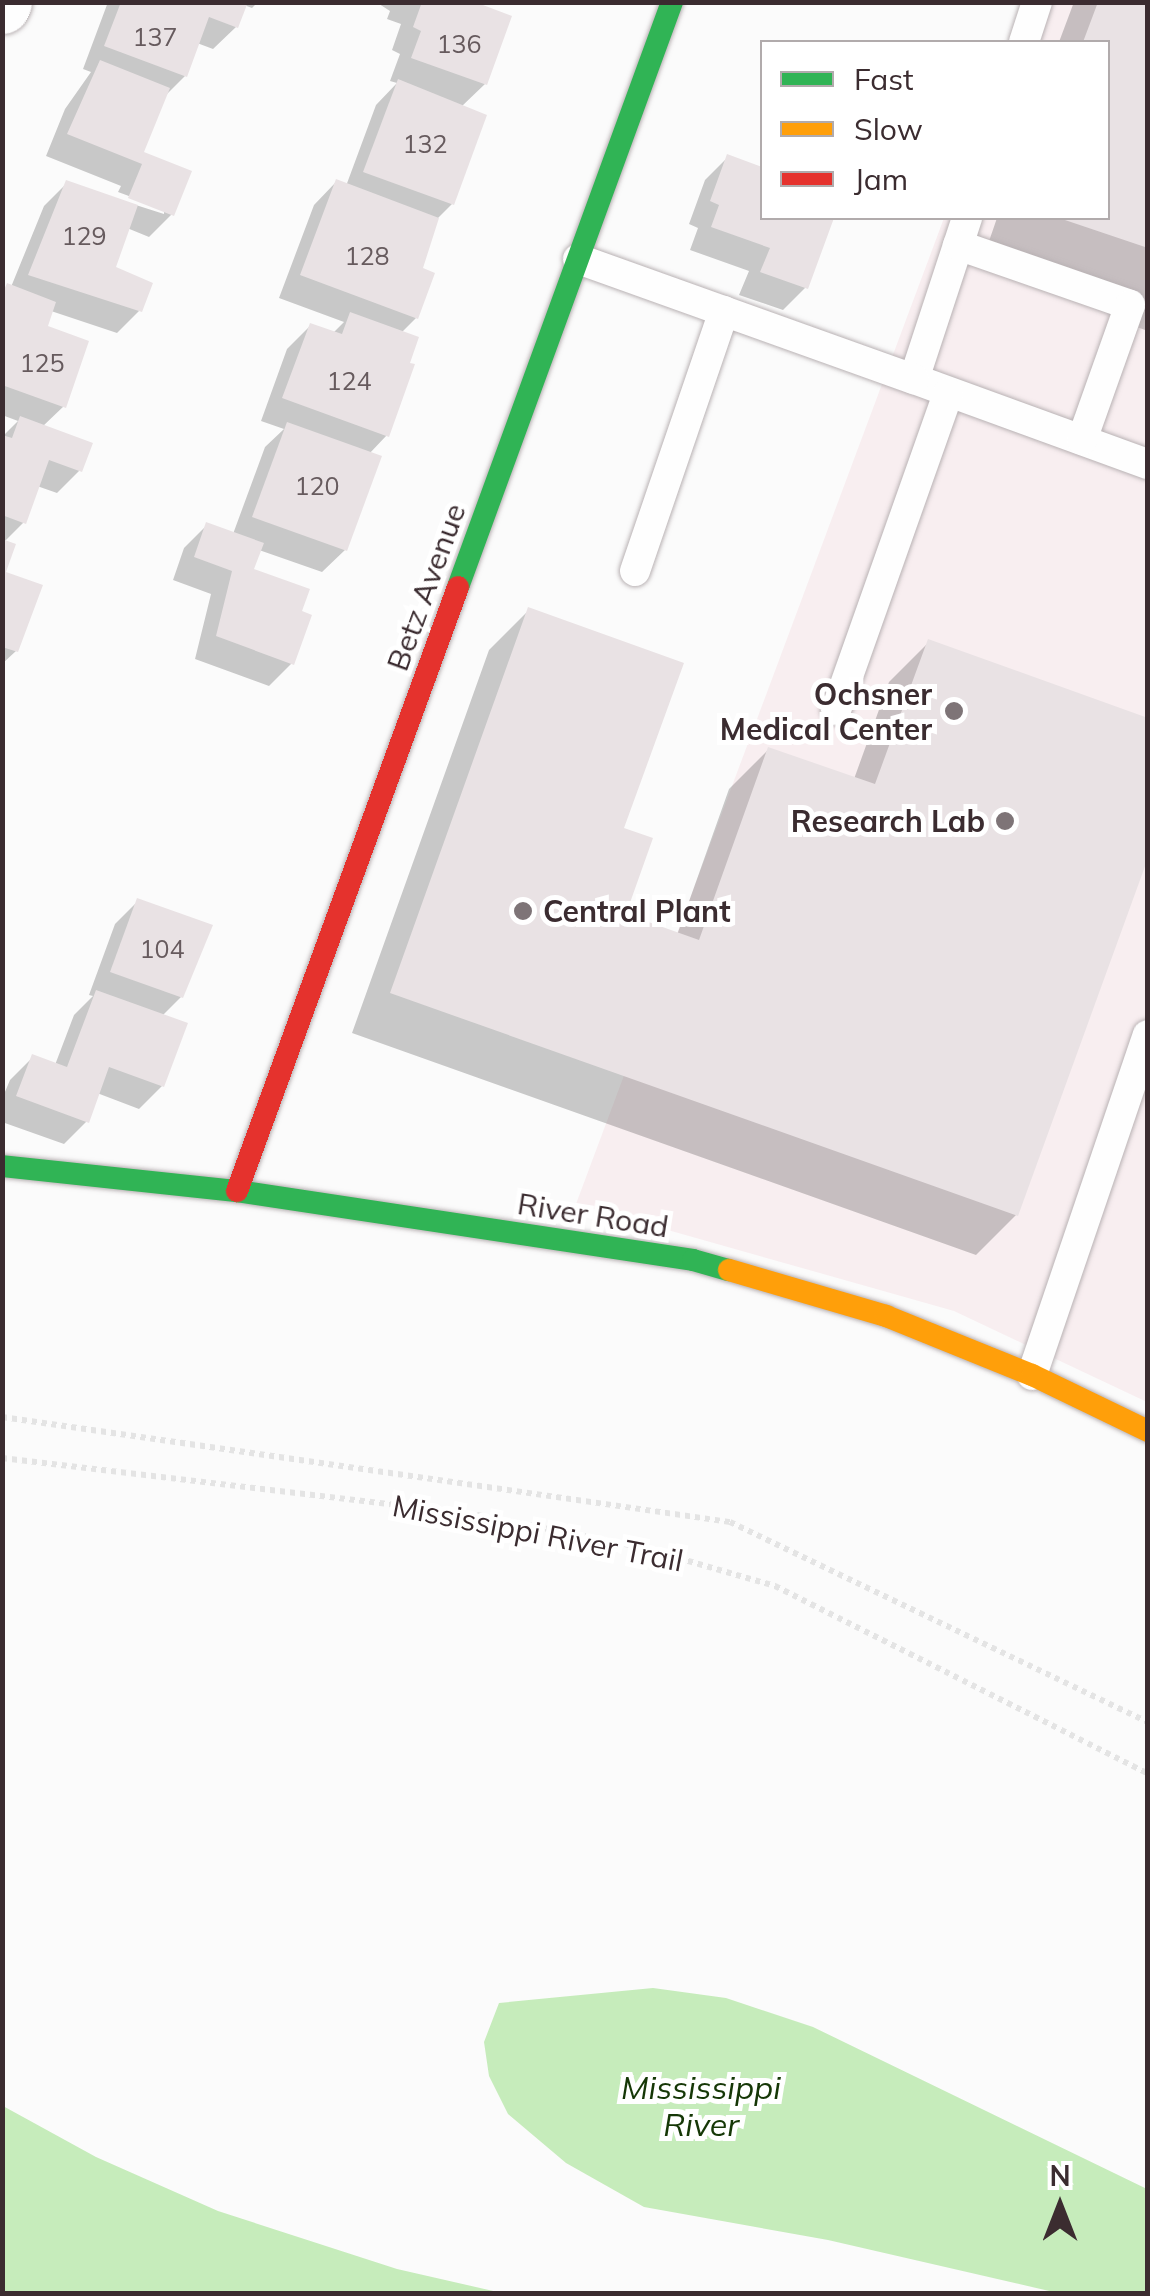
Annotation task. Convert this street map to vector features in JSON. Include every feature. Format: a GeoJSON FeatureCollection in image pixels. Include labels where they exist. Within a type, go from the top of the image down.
{"type":"FeatureCollection","features":[{"type":"Feature","properties":{"kind":"street","name":"Betz Avenue"},"geometry":{"type":"LineString","coordinates":[[237,1191],[672,2]]}},
{"type":"Feature","properties":{"kind":"street","name":"River Road"},"geometry":{"type":"LineString","coordinates":[[2,1166],[237,1191],[693,1260],[886,1316],[1032,1374],[1148,1431]]}},
{"type":"Feature","properties":{"kind":"lane"},"geometry":{"type":"LineString","coordinates":[[1025,40],[1038,2]]}},
{"type":"Feature","properties":{"kind":"lane"},"geometry":{"type":"LineString","coordinates":[[914,379],[963,232],[1130,305],[1082,440]]}},
{"type":"Feature","properties":{"kind":"lane"},"geometry":{"type":"LineString","coordinates":[[578,259],[1148,464]]}},
{"type":"Feature","properties":{"kind":"lane"},"geometry":{"type":"LineString","coordinates":[[635,571],[724,311]]}},
{"type":"Feature","properties":{"kind":"lane"},"geometry":{"type":"LineString","coordinates":[[836,710],[948,392]]}},
{"type":"Feature","properties":{"kind":"lane"},"geometry":{"type":"LineString","coordinates":[[1032,1374],[1148,1035]]}},
{"type":"Feature","properties":{"kind":"path"},"geometry":{"type":"LineString","coordinates":[[2,1417],[730,1522],[1148,1722]]}},
{"type":"Feature","properties":{"kind":"path","name":"Mississippi River Trail"},"geometry":{"type":"LineString","coordinates":[[2,1458],[477,1516],[640,1547],[775,1586],[1148,1774]]}},
{"type":"Feature","properties":{"kind":"shaded area","name":"Ochsner Medical Center"},"geometry":{"type":"Polygon","coordinates":[[[1024,3],[1147,3],[1147,1402],[954,1311],[576,1204],[943,220],[1110,220],[1110,40],[1010,40],[1024,3]]]}},
{"type":"Feature","properties":{"kind":"water","name":"Mississippi River"},"geometry":{"type":"Polygon","coordinates":[[[653,1988],[726,1998],[813,2027],[1147,2189],[1147,2293],[1058,2293],[828,2240],[644,2207],[566,2163],[508,2114],[489,2076],[484,2042],[499,2003],[653,1988]]]}},
{"type":"Feature","properties":{"kind":"water"},"geometry":{"type":"Polygon","coordinates":[[[3,2106],[96,2157],[218,2211],[397,2269],[502,2293],[3,2293],[3,2106]]]}},
{"type":"Feature","properties":{"kind":"building"},"geometry":{"type":"Polygon","coordinates":[[[121,2],[248,2],[238,28],[209,17],[187,77],[104,46],[121,2]]]}},
{"type":"Feature","properties":{"kind":"building"},"geometry":{"type":"Polygon","coordinates":[[[422,2],[475,2],[512,16],[487,85],[411,58],[421,31],[413,27],[422,2]]]}},
{"type":"Feature","properties":{"kind":"building"},"geometry":{"type":"Polygon","coordinates":[[[1098,2],[1148,2],[1148,248],[1065,220],[1110,220],[1110,40],[1084,40],[1098,2]]]}},
{"type":"Feature","properties":{"kind":"building"},"geometry":{"type":"Polygon","coordinates":[[[100,60],[170,88],[144,152],[192,171],[174,216],[128,198],[142,164],[67,134],[100,60]]]}},
{"type":"Feature","properties":{"kind":"building"},"geometry":{"type":"Polygon","coordinates":[[[398,79],[487,115],[454,205],[363,172],[398,79]]]}},
{"type":"Feature","properties":{"kind":"building"},"geometry":{"type":"Polygon","coordinates":[[[727,154],[760,166],[760,220],[833,220],[808,289],[760,272],[770,248],[711,227],[719,205],[710,201],[727,154]]]}},
{"type":"Feature","properties":{"kind":"building"},"geometry":{"type":"Polygon","coordinates":[[[336,179],[439,218],[423,268],[435,273],[418,319],[300,275],[336,179]]]}},
{"type":"Feature","properties":{"kind":"building"},"geometry":{"type":"Polygon","coordinates":[[[66,180],[138,205],[116,267],[153,283],[142,312],[28,275],[66,180]]]}},
{"type":"Feature","properties":{"kind":"building"},"geometry":{"type":"Polygon","coordinates":[[[7,283],[56,302],[48,326],[89,341],[66,408],[2,385],[2,295],[7,283]]]}},
{"type":"Feature","properties":{"kind":"building"},"geometry":{"type":"Polygon","coordinates":[[[350,312],[419,337],[410,363],[415,364],[389,437],[282,398],[310,323],[342,334],[350,312]]]}},
{"type":"Feature","properties":{"kind":"building"},"geometry":{"type":"Polygon","coordinates":[[[20,416],[93,443],[82,472],[49,460],[26,524],[2,515],[2,435],[12,438],[20,416]]]}},
{"type":"Feature","properties":{"kind":"building"},"geometry":{"type":"Polygon","coordinates":[[[287,422],[382,456],[347,551],[252,517],[287,422]]]}},
{"type":"Feature","properties":{"kind":"building"},"geometry":{"type":"Polygon","coordinates":[[[206,522],[264,543],[254,569],[310,589],[302,611],[312,615],[294,665],[216,636],[232,571],[194,557],[206,522]]]}},
{"type":"Feature","properties":{"kind":"building"},"geometry":{"type":"Polygon","coordinates":[[[2,539],[16,544],[6,572],[43,585],[18,652],[2,647],[2,539]]]}},
{"type":"Feature","properties":{"kind":"building","name":"Central Plant"},"geometry":{"type":"Polygon","coordinates":[[[528,607],[684,663],[624,828],[653,838],[626,914],[699,940],[768,747],[875,784],[928,639],[1148,718],[1148,858],[1018,1216],[390,993],[528,607]]]}},
{"type":"Feature","properties":{"kind":"building"},"geometry":{"type":"Polygon","coordinates":[[[137,898],[213,925],[183,998],[110,972],[137,898]]]}},
{"type":"Feature","properties":{"kind":"building"},"geometry":{"type":"Polygon","coordinates":[[[96,990],[188,1023],[164,1087],[109,1067],[89,1123],[16,1096],[32,1054],[67,1067],[96,990]]]}},
{"type":"Feature","properties":{"kind":"traffic: fast"},"geometry":{"type":"LineString","coordinates":[[458,587],[672,2]]}},
{"type":"Feature","properties":{"kind":"traffic: fast"},"geometry":{"type":"LineString","coordinates":[[2,1166],[237,1191],[693,1260],[729,1270]]}},
{"type":"Feature","properties":{"kind":"traffic: slow"},"geometry":{"type":"LineString","coordinates":[[729,1270],[886,1316],[1032,1375],[1148,1431]]}},
{"type":"Feature","properties":{"kind":"traffic: jam"},"geometry":{"type":"LineString","coordinates":[[237,1191],[458,587]]}},
{"type":"Feature","properties":{"kind":"place","name":"Ochsner Medical Center"},"geometry":{"type":"Point","coordinates":[954,711]}},
{"type":"Feature","properties":{"kind":"place","name":"Research Lab"},"geometry":{"type":"Point","coordinates":[1005,821]}},
{"type":"Feature","properties":{"kind":"place","name":"Central Plant"},"geometry":{"type":"Point","coordinates":[523,911]}}]}
